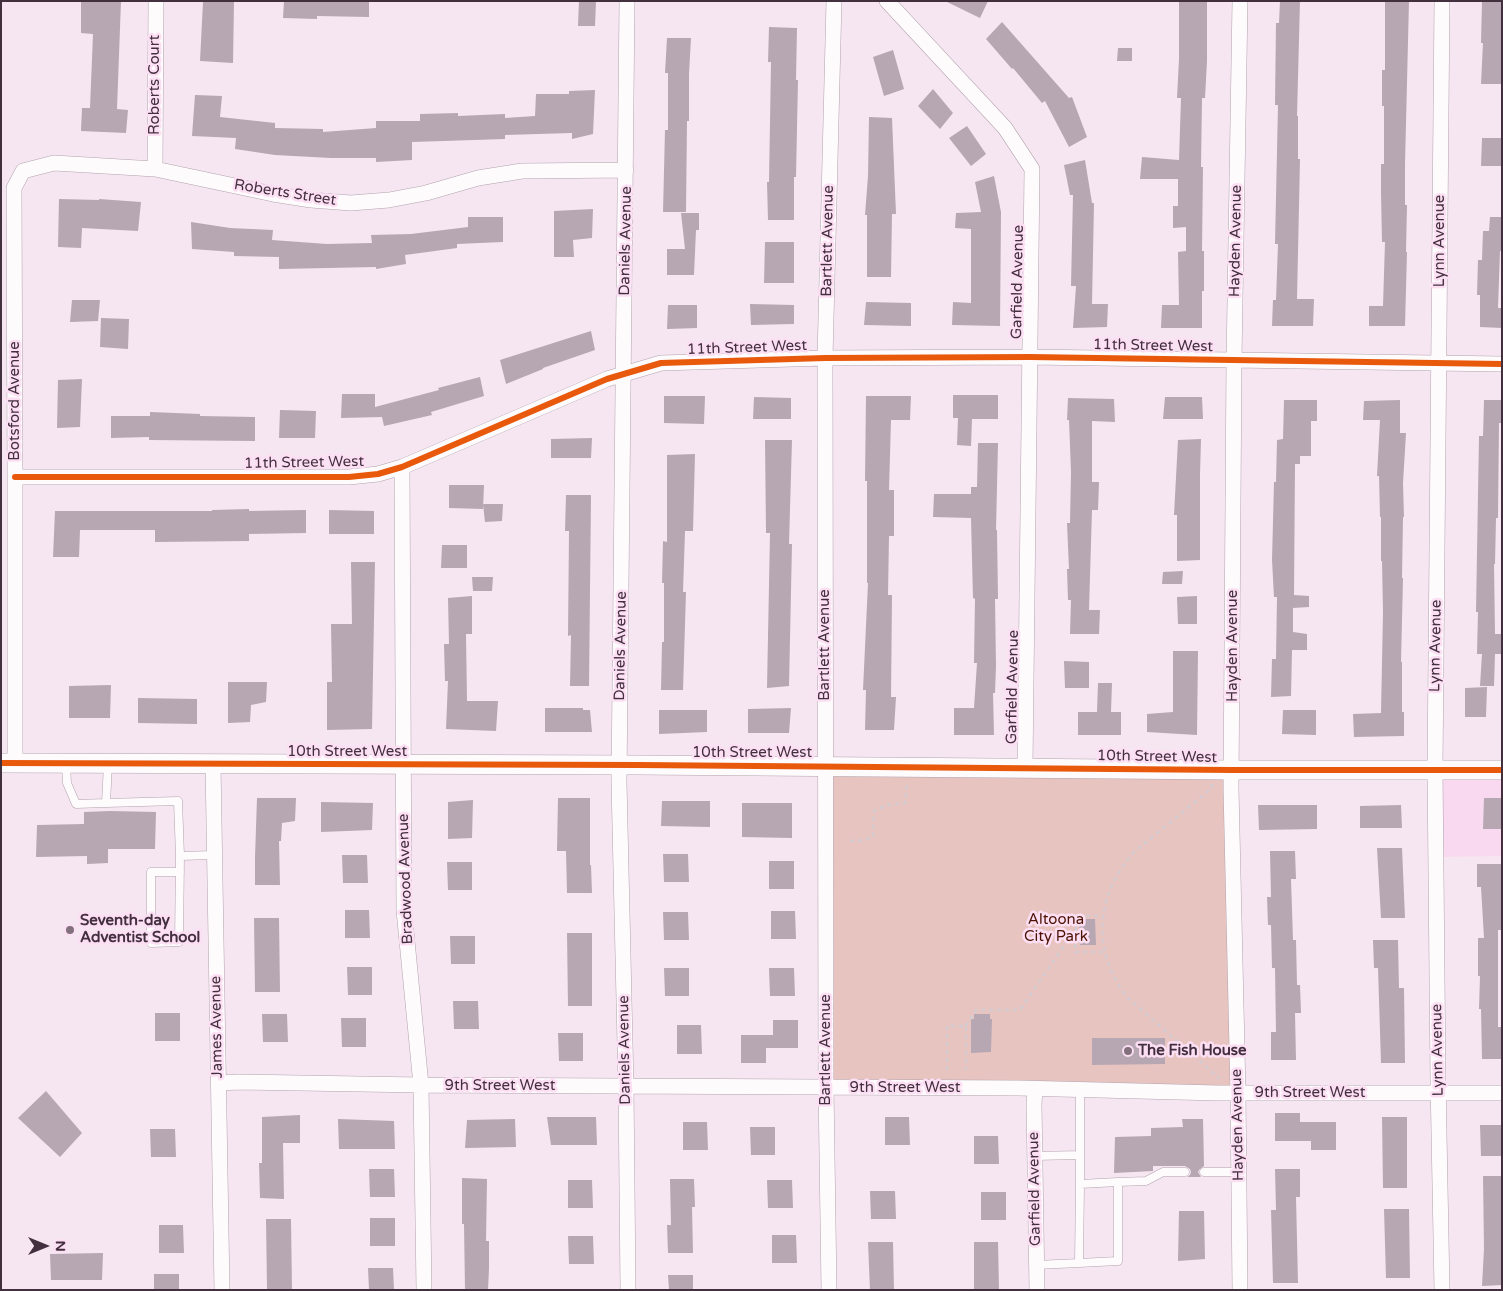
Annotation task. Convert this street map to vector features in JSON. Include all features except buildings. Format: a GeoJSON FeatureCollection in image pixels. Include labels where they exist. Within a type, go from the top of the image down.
{"type":"FeatureCollection","features":[{"type":"Feature","properties":{"kind":"street","name":"Roberts Court"},"geometry":{"type":"LineString","coordinates":[[156,1],[156,170]]}},
{"type":"Feature","properties":{"kind":"street","name":"Daniels Avenue"},"geometry":{"type":"LineString","coordinates":[[628,1],[620,765],[628,1290]]}},
{"type":"Feature","properties":{"kind":"street","name":"Bartlett Avenue"},"geometry":{"type":"LineString","coordinates":[[830,1290],[826,1087],[826,358],[834,1]]}},
{"type":"Feature","properties":{"kind":"street","name":"Garfield Avenue"},"geometry":{"type":"LineString","coordinates":[[887,1],[1005,128],[1032,169],[1025,767]]}},
{"type":"Feature","properties":{"kind":"street","name":"Hayden Avenue"},"geometry":{"type":"LineString","coordinates":[[1240,1],[1234,360],[1232,770],[1240,1290]]}},
{"type":"Feature","properties":{"kind":"street","name":"Lynn Avenue"},"geometry":{"type":"LineString","coordinates":[[1442,1],[1435,769],[1442,1290]]}},
{"type":"Feature","properties":{"kind":"street","name":"Roberts Street"},"geometry":{"type":"LineString","coordinates":[[14,188],[23,171],[54,163],[156,170],[272,194],[311,200],[351,203],[389,200],[426,194],[478,178],[522,171],[626,170]]}},
{"type":"Feature","properties":{"kind":"street","name":"Botsford Avenue"},"geometry":{"type":"LineString","coordinates":[[8,763],[16,477],[14,188]]}},
{"type":"Feature","properties":{"kind":"street","name":"11th Street West"},"geometry":{"type":"LineString","coordinates":[[16,477],[349,477],[378,474],[402,468],[598,383],[661,362],[826,358],[1030,357],[1502,364]]}},
{"type":"Feature","properties":{"kind":"street","name":"Bradwood Avenue"},"geometry":{"type":"LineString","coordinates":[[402,468],[404,910],[421,1085],[424,1290]]}},
{"type":"Feature","properties":{"kind":"street","name":"10th Street West"},"geometry":{"type":"LineString","coordinates":[[8,763],[1502,770]]}},
{"type":"Feature","properties":{"kind":"street","name":"James Avenue"},"geometry":{"type":"LineString","coordinates":[[212,764],[222,1290]]}},
{"type":"Feature","properties":{"kind":"street","name":"9th Street West"},"geometry":{"type":"LineString","coordinates":[[218,1083],[1080,1089],[1218,1093],[1502,1093]]}},
{"type":"Feature","properties":{"kind":"street","name":"Garfield Avenue"},"geometry":{"type":"LineString","coordinates":[[1035,1089],[1034,1156],[1037,1290]]}},
{"type":"Feature","properties":{"kind":"lane"},"geometry":{"type":"LineString","coordinates":[[66,764],[67,783],[76,804],[178,801],[180,856],[180,872],[179,942],[151,943],[151,872],[180,872]]}},
{"type":"Feature","properties":{"kind":"lane"},"geometry":{"type":"LineString","coordinates":[[106,803],[108,764]]}},
{"type":"Feature","properties":{"kind":"lane"},"geometry":{"type":"LineString","coordinates":[[180,856],[214,855]]}},
{"type":"Feature","properties":{"kind":"lane"},"geometry":{"type":"LineString","coordinates":[[1079,1263],[1080,1089]]}},
{"type":"Feature","properties":{"kind":"lane"},"geometry":{"type":"LineString","coordinates":[[1034,1156],[1080,1155]]}},
{"type":"Feature","properties":{"kind":"lane"},"geometry":{"type":"LineString","coordinates":[[1080,1184],[1146,1181],[1163,1172],[1185,1172]]}},
{"type":"Feature","properties":{"kind":"lane"},"geometry":{"type":"LineString","coordinates":[[1204,1172],[1238,1172]]}},
{"type":"Feature","properties":{"kind":"lane"},"geometry":{"type":"LineString","coordinates":[[1036,1265],[1118,1261],[1118,1182]]}},
{"type":"Feature","properties":{"kind":"path"},"geometry":{"type":"LineString","coordinates":[[1212,770],[1212,788],[1134,852],[1126,862],[1110,888],[1104,906],[1102,940],[1111,973],[1117,985],[1128,998],[1218,1077],[1218,1093]]}},
{"type":"Feature","properties":{"kind":"path"},"geometry":{"type":"LineString","coordinates":[[850,840],[864,840],[873,837],[874,811],[887,805],[905,803],[906,786]]}},
{"type":"Feature","properties":{"kind":"path"},"geometry":{"type":"LineString","coordinates":[[1103,916],[1076,916],[1075,952],[1105,952]]}},
{"type":"Feature","properties":{"kind":"path"},"geometry":{"type":"LineString","coordinates":[[966,1070],[966,1026],[976,1010],[1020,1010],[1076,928]]}},
{"type":"Feature","properties":{"kind":"path"},"geometry":{"type":"LineString","coordinates":[[947,1070],[947,1026],[966,1026]]}},
{"type":"Feature","properties":{"kind":"shaded area"},"geometry":{"type":"Polygon","coordinates":[[[1435,769],[1502,770],[1502,856],[1436,857],[1435,769]]]}},
{"type":"Feature","properties":{"kind":"green space","name":"Altoona City Park"},"geometry":{"type":"Polygon","coordinates":[[[825,766],[1232,770],[1238,1093],[826,1087],[825,766]]]}},
{"type":"Feature","properties":{"kind":"cycle path"},"geometry":{"type":"LineString","coordinates":[[15,477],[349,477],[378,474],[402,467],[607,379],[661,363],[825,358],[1030,357],[1502,364]]}},
{"type":"Feature","properties":{"kind":"cycle path"},"geometry":{"type":"LineString","coordinates":[[1,763],[1502,770]]}},
{"type":"Feature","properties":{"kind":"place","name":"Seventh-day Adventist School"},"geometry":{"type":"Point","coordinates":[70,930]}},
{"type":"Feature","properties":{"kind":"place","name":"The Fish House"},"geometry":{"type":"Point","coordinates":[1128,1051]}}]}
